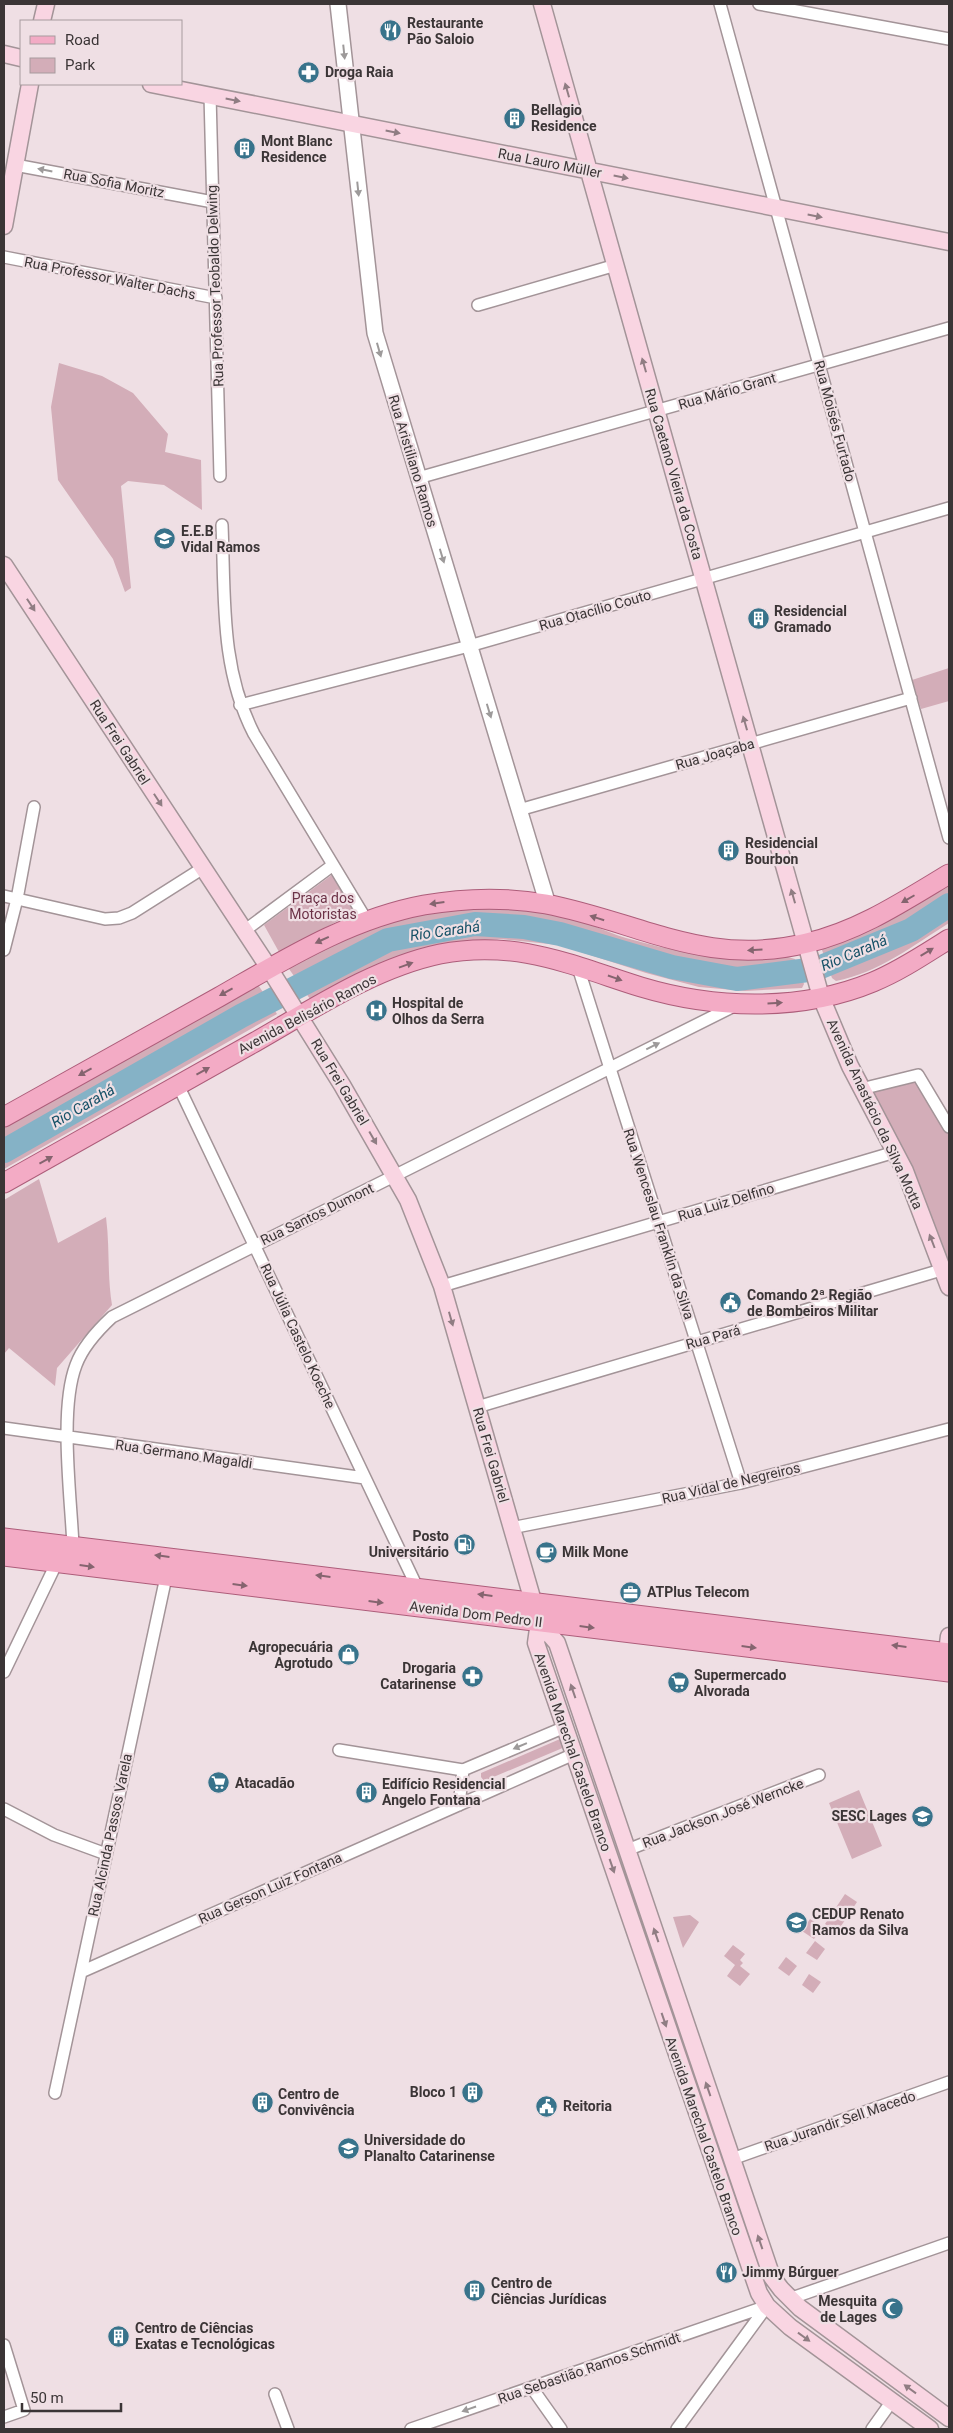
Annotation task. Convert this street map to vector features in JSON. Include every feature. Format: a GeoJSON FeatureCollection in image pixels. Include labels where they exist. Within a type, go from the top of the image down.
{"type":"FeatureCollection","features":[{"type":"Feature","properties":{"kind":"main road"},"geometry":{"type":"LineString","coordinates":[[42,20],[46,4]]}},
{"type":"Feature","properties":{"kind":"main road","name":"Rua Caetano Vieira da Costa"},"geometry":{"type":"LineString","coordinates":[[542,4],[808,950]]}},
{"type":"Feature","properties":{"kind":"main road"},"geometry":{"type":"LineString","coordinates":[[4,54],[20,58]]}},
{"type":"Feature","properties":{"kind":"main road"},"geometry":{"type":"LineString","coordinates":[[4,226],[30,85]]}},
{"type":"Feature","properties":{"kind":"main road","name":"Rua Lauro Müller"},"geometry":{"type":"LineString","coordinates":[[156,85],[949,242]]}},
{"type":"Feature","properties":{"kind":"main road","name":"Rua Frei Gabriel"},"geometry":{"type":"LineString","coordinates":[[4,565],[272,973],[395,1175],[420,1226],[442,1286],[539,1622]]}},
{"type":"Feature","properties":{"kind":"main road"},"geometry":{"type":"LineString","coordinates":[[4,1117],[272,973],[316,943],[367,920],[406,909],[457,900],[513,900],[548,905],[696,946],[752,950],[808,950],[860,924],[949,874]]}},
{"type":"Feature","properties":{"kind":"main road","name":"Avenida Belisário Ramos"},"geometry":{"type":"LineString","coordinates":[[4,1184],[178,1085],[296,1012],[379,975],[440,954],[472,950],[514,951],[576,964],[670,995],[740,1003],[795,1001],[820,991],[852,990],[875,981],[949,939]]}},
{"type":"Feature","properties":{"kind":"main road","name":"Avenida Anastácio da Silva Motta"},"geometry":{"type":"LineString","coordinates":[[808,950],[820,991],[838,1040],[912,1187],[946,1268],[949,1286]]}},
{"type":"Feature","properties":{"kind":"main road","name":"Avenida Dom Pedro II"},"geometry":{"type":"LineString","coordinates":[[4,1538],[533,1601],[949,1647]]}},
{"type":"Feature","properties":{"kind":"main road","name":"Avenida Dom Pedro II"},"geometry":{"type":"LineString","coordinates":[[4,1556],[940,1670]]}},
{"type":"Feature","properties":{"kind":"main road","name":"Avenida Marechal Castelo Branco"},"geometry":{"type":"LineString","coordinates":[[539,1622],[536,1643],[752,2279],[767,2306],[790,2327],[930,2429]]}},
{"type":"Feature","properties":{"kind":"main road","name":"Avenida Marechal Castelo Branco"},"geometry":{"type":"LineString","coordinates":[[539,1622],[557,1643],[772,2277],[789,2299],[949,2418]]}},
{"type":"Feature","properties":{"kind":"main road"},"geometry":{"type":"LineString","coordinates":[[940,1670],[949,1647]]}},
{"type":"Feature","properties":{"kind":"main road"},"geometry":{"type":"LineString","coordinates":[[565,1727],[589,1738],[574,1754]]}},
{"type":"Feature","properties":{"kind":"main road"},"geometry":{"type":"LineString","coordinates":[[767,2306],[827,2328]]}},
{"type":"Feature","properties":{"kind":"street","name":"Rua Aristiliano Ramos"},"geometry":{"type":"LineString","coordinates":[[338,4],[373,325],[548,905]]}},
{"type":"Feature","properties":{"kind":"street","name":"Rua Moisés Furtado"},"geometry":{"type":"LineString","coordinates":[[720,4],[949,838]]}},
{"type":"Feature","properties":{"kind":"street"},"geometry":{"type":"LineString","coordinates":[[758,4],[949,39]]}},
{"type":"Feature","properties":{"kind":"street","name":"Rua Professor Teobaldo Delwing"},"geometry":{"type":"LineString","coordinates":[[210,95],[220,476]]}},
{"type":"Feature","properties":{"kind":"street","name":"Rua Sofia Moritz"},"geometry":{"type":"LineString","coordinates":[[15,164],[213,202]]}},
{"type":"Feature","properties":{"kind":"street","name":"Rua Professor Walter Dachs"},"geometry":{"type":"LineString","coordinates":[[4,257],[216,298]]}},
{"type":"Feature","properties":{"kind":"street"},"geometry":{"type":"LineString","coordinates":[[478,305],[616,265]]}},
{"type":"Feature","properties":{"kind":"street","name":"Rua Mário Grant"},"geometry":{"type":"LineString","coordinates":[[418,478],[949,328]]}},
{"type":"Feature","properties":{"kind":"street","name":"Rua Otacílio Couto"},"geometry":{"type":"LineString","coordinates":[[240,705],[469,646],[949,508]]}},
{"type":"Feature","properties":{"kind":"street"},"geometry":{"type":"LineString","coordinates":[[222,525],[228,653],[233,684],[240,705],[254,734],[367,920]]}},
{"type":"Feature","properties":{"kind":"street","name":"Rua Joaçaba"},"geometry":{"type":"LineString","coordinates":[[519,810],[911,698]]}},
{"type":"Feature","properties":{"kind":"street"},"geometry":{"type":"LineString","coordinates":[[4,950],[17,899],[34,807]]}},
{"type":"Feature","properties":{"kind":"street"},"geometry":{"type":"LineString","coordinates":[[244,931],[333,865]]}},
{"type":"Feature","properties":{"kind":"street"},"geometry":{"type":"LineString","coordinates":[[4,896],[89,916],[105,919],[119,918],[132,913],[203,868]]}},
{"type":"Feature","properties":{"kind":"street","name":"Rua Wenceslau Franklin da Silva"},"geometry":{"type":"LineString","coordinates":[[576,964],[741,1483]]}},
{"type":"Feature","properties":{"kind":"street","name":"Rua Santos Dumont"},"geometry":{"type":"LineString","coordinates":[[73,1546],[68,1438],[70,1383],[76,1364],[99,1329],[112,1317],[740,1003]]}},
{"type":"Feature","properties":{"kind":"street"},"geometry":{"type":"LineString","coordinates":[[861,1089],[918,1075],[949,1127]]}},
{"type":"Feature","properties":{"kind":"street","name":"Rua Júlia Castelo Koeche"},"geometry":{"type":"LineString","coordinates":[[178,1085],[417,1587]]}},
{"type":"Feature","properties":{"kind":"street","name":"Rua Luiz Delfino"},"geometry":{"type":"LineString","coordinates":[[442,1286],[896,1152]]}},
{"type":"Feature","properties":{"kind":"street","name":"Rua Pará"},"geometry":{"type":"LineString","coordinates":[[477,1407],[946,1268]]}},
{"type":"Feature","properties":{"kind":"street","name":"Rua Germano Magaldi"},"geometry":{"type":"LineString","coordinates":[[4,1428],[365,1478]]}},
{"type":"Feature","properties":{"kind":"street","name":"Rua Vidal de Negreiros"},"geometry":{"type":"LineString","coordinates":[[512,1528],[741,1483],[949,1429]]}},
{"type":"Feature","properties":{"kind":"street"},"geometry":{"type":"LineString","coordinates":[[4,1672],[57,1562]]}},
{"type":"Feature","properties":{"kind":"street","name":"Rua Alcinda Passos Varela"},"geometry":{"type":"LineString","coordinates":[[55,2093],[166,1576]]}},
{"type":"Feature","properties":{"kind":"street"},"geometry":{"type":"LineString","coordinates":[[339,1750],[463,1770],[565,1727]]}},
{"type":"Feature","properties":{"kind":"street","name":"Rua Gerson Luiz Fontana"},"geometry":{"type":"LineString","coordinates":[[81,1972],[574,1754]]}},
{"type":"Feature","properties":{"kind":"street"},"geometry":{"type":"LineString","coordinates":[[459,1805],[463,1770]]}},
{"type":"Feature","properties":{"kind":"street","name":"Rua Jackson José Werncke"},"geometry":{"type":"LineString","coordinates":[[627,1850],[819,1775]]}},
{"type":"Feature","properties":{"kind":"street"},"geometry":{"type":"LineString","coordinates":[[4,1809],[54,1835],[106,1854]]}},
{"type":"Feature","properties":{"kind":"street","name":"Rua Jurandir Sell Macedo"},"geometry":{"type":"LineString","coordinates":[[732,2159],[949,2082]]}},
{"type":"Feature","properties":{"kind":"street"},"geometry":{"type":"LineString","coordinates":[[789,2299],[949,2243]]}},
{"type":"Feature","properties":{"kind":"street"},"geometry":{"type":"LineString","coordinates":[[678,2429],[767,2306]]}},
{"type":"Feature","properties":{"kind":"street","name":"Rua Sebastião Ramos Schmidt"},"geometry":{"type":"LineString","coordinates":[[411,2429],[767,2306]]}},
{"type":"Feature","properties":{"kind":"street"},"geometry":{"type":"LineString","coordinates":[[4,2345],[24,2410],[4,2417]]}},
{"type":"Feature","properties":{"kind":"street"},"geometry":{"type":"LineString","coordinates":[[532,2388],[561,2429]]}},
{"type":"Feature","properties":{"kind":"street"},"geometry":{"type":"LineString","coordinates":[[275,2394],[288,2429]]}},
{"type":"Feature","properties":{"kind":"street"},"geometry":{"type":"LineString","coordinates":[[872,2429],[892,2402]]}},
{"type":"Feature","properties":{"kind":"green space"},"geometry":{"type":"Polygon","coordinates":[[[59,363],[102,376],[133,393],[168,434],[165,452],[201,460],[202,510],[164,485],[128,481],[121,486],[131,588],[125,592],[113,559],[58,480],[51,407],[59,363]]]}},
{"type":"Feature","properties":{"kind":"green space"},"geometry":{"type":"Polygon","coordinates":[[[949,668],[949,701],[921,709],[912,680],[949,668]]]}},
{"type":"Feature","properties":{"kind":"green space","name":"Praça dos Motoristas"},"geometry":{"type":"Polygon","coordinates":[[[333,874],[355,912],[279,952],[264,925],[333,874]]]}},
{"type":"Feature","properties":{"kind":"green space"},"geometry":{"type":"Polygon","coordinates":[[[949,884],[949,923],[881,965],[866,972],[836,981],[832,978],[822,950],[825,946],[949,884]]]}},
{"type":"Feature","properties":{"kind":"green space"},"geometry":{"type":"Polygon","coordinates":[[[498,907],[570,918],[626,938],[687,952],[746,958],[788,957],[795,959],[804,984],[802,988],[745,991],[699,987],[646,973],[559,945],[500,939],[471,941],[429,948],[310,999],[287,966],[359,930],[451,908],[498,907]]]}},
{"type":"Feature","properties":{"kind":"green space"},"geometry":{"type":"Polygon","coordinates":[[[257,983],[277,1014],[4,1169],[4,1126],[257,983]]]}},
{"type":"Feature","properties":{"kind":"green space"},"geometry":{"type":"Polygon","coordinates":[[[917,1080],[949,1134],[949,1264],[866,1092],[917,1080]]]}},
{"type":"Feature","properties":{"kind":"green space"},"geometry":{"type":"Polygon","coordinates":[[[39,1179],[58,1243],[106,1217],[107,1228],[112,1305],[57,1368],[55,1386],[9,1348],[4,1354],[4,1200],[39,1179]]]}},
{"type":"Feature","properties":{"kind":"green space"},"geometry":{"type":"Polygon","coordinates":[[[560,1739],[564,1740],[565,1747],[484,1781],[481,1777],[481,1773],[560,1739]]]}},
{"type":"Feature","properties":{"kind":"green space"},"geometry":{"type":"Polygon","coordinates":[[[859,1790],[882,1846],[852,1859],[829,1803],[859,1790]]]}},
{"type":"Feature","properties":{"kind":"green space"},"geometry":{"type":"Polygon","coordinates":[[[845,1894],[857,1902],[837,1932],[825,1924],[845,1894]]]}},
{"type":"Feature","properties":{"kind":"green space"},"geometry":{"type":"Polygon","coordinates":[[[690,1915],[699,1922],[683,1948],[673,1917],[690,1915]]]}},
{"type":"Feature","properties":{"kind":"green space"},"geometry":{"type":"Polygon","coordinates":[[[810,1919],[822,1927],[814,1939],[802,1931],[810,1919]]]}},
{"type":"Feature","properties":{"kind":"green space"},"geometry":{"type":"Polygon","coordinates":[[[815,1941],[825,1949],[817,1960],[806,1953],[815,1941]]]}},
{"type":"Feature","properties":{"kind":"green space"},"geometry":{"type":"Polygon","coordinates":[[[733,1945],[745,1954],[740,1960],[743,1963],[740,1966],[750,1974],[740,1986],[727,1976],[735,1965],[724,1956],[733,1945]]]}},
{"type":"Feature","properties":{"kind":"green space"},"geometry":{"type":"Polygon","coordinates":[[[786,1957],[797,1966],[789,1976],[778,1968],[786,1957]]]}},
{"type":"Feature","properties":{"kind":"green space"},"geometry":{"type":"Polygon","coordinates":[[[809,1974],[821,1982],[813,1993],[802,1985],[809,1974]]]}},
{"type":"Feature","properties":{"kind":"waterway","name":"Rio Carahá"},"geometry":{"type":"LineString","coordinates":[[4,1151],[241,1016],[388,940],[475,924],[524,927],[560,934],[672,967],[737,979],[816,969],[911,930],[949,905]]}},
{"type":"Feature","properties":{"kind":"place","name":"Restaurante Pão Saloio"},"geometry":{"type":"Point","coordinates":[391,31]}},
{"type":"Feature","properties":{"kind":"place","name":"Droga Raia"},"geometry":{"type":"Point","coordinates":[309,72]}},
{"type":"Feature","properties":{"kind":"place","name":"Bellagio Residence"},"geometry":{"type":"Point","coordinates":[515,118]}},
{"type":"Feature","properties":{"kind":"place","name":"Mont Blanc Residence"},"geometry":{"type":"Point","coordinates":[245,149]}},
{"type":"Feature","properties":{"kind":"place","name":"E.E.B Vidal Ramos"},"geometry":{"type":"Point","coordinates":[165,539]}},
{"type":"Feature","properties":{"kind":"place","name":"Residencial Gramado"},"geometry":{"type":"Point","coordinates":[758,619]}},
{"type":"Feature","properties":{"kind":"place","name":"Residencial Bourbon"},"geometry":{"type":"Point","coordinates":[729,851]}},
{"type":"Feature","properties":{"kind":"place","name":"Hospital de Olhos da Serra"},"geometry":{"type":"Point","coordinates":[376,1011]}},
{"type":"Feature","properties":{"kind":"place","name":"Comando 2ª Região de Bombeiros Militar"},"geometry":{"type":"Point","coordinates":[731,1303]}},
{"type":"Feature","properties":{"kind":"place","name":"Posto Universitário"},"geometry":{"type":"Point","coordinates":[465,1544]}},
{"type":"Feature","properties":{"kind":"place","name":"Milk Mone"},"geometry":{"type":"Point","coordinates":[546,1552]}},
{"type":"Feature","properties":{"kind":"place","name":"ATPlus Telecom"},"geometry":{"type":"Point","coordinates":[631,1592]}},
{"type":"Feature","properties":{"kind":"place","name":"Agropecuária Agrotudo"},"geometry":{"type":"Point","coordinates":[349,1655]}},
{"type":"Feature","properties":{"kind":"place","name":"Drogaria Catarinense"},"geometry":{"type":"Point","coordinates":[472,1676]}},
{"type":"Feature","properties":{"kind":"place","name":"Supermercado Alvorada"},"geometry":{"type":"Point","coordinates":[678,1683]}},
{"type":"Feature","properties":{"kind":"place","name":"Atacadão"},"geometry":{"type":"Point","coordinates":[219,1783]}},
{"type":"Feature","properties":{"kind":"place","name":"Edifício Residencial Angelo Fontana"},"geometry":{"type":"Point","coordinates":[366,1792]}},
{"type":"Feature","properties":{"kind":"place","name":"SESC Lages"},"geometry":{"type":"Point","coordinates":[923,1816]}},
{"type":"Feature","properties":{"kind":"place","name":"CEDUP Renato Ramos da Silva"},"geometry":{"type":"Point","coordinates":[796,1922]}},
{"type":"Feature","properties":{"kind":"place","name":"Bloco 1"},"geometry":{"type":"Point","coordinates":[473,2092]}},
{"type":"Feature","properties":{"kind":"place","name":"Centro de Convivência"},"geometry":{"type":"Point","coordinates":[262,2102]}},
{"type":"Feature","properties":{"kind":"place","name":"Reitoria"},"geometry":{"type":"Point","coordinates":[547,2106]}},
{"type":"Feature","properties":{"kind":"place","name":"Universidade do Planalto Catarinense"},"geometry":{"type":"Point","coordinates":[348,2148]}},
{"type":"Feature","properties":{"kind":"place","name":"Jimmy Búrguer"},"geometry":{"type":"Point","coordinates":[726,2272]}},
{"type":"Feature","properties":{"kind":"place","name":"Centro de Ciências Jurídicas"},"geometry":{"type":"Point","coordinates":[475,2291]}},
{"type":"Feature","properties":{"kind":"place","name":"Mesquita de Lages"},"geometry":{"type":"Point","coordinates":[893,2309]}},
{"type":"Feature","properties":{"kind":"place","name":"Centro de Ciências Exatas e Tecnológicas"},"geometry":{"type":"Point","coordinates":[119,2336]}}]}
